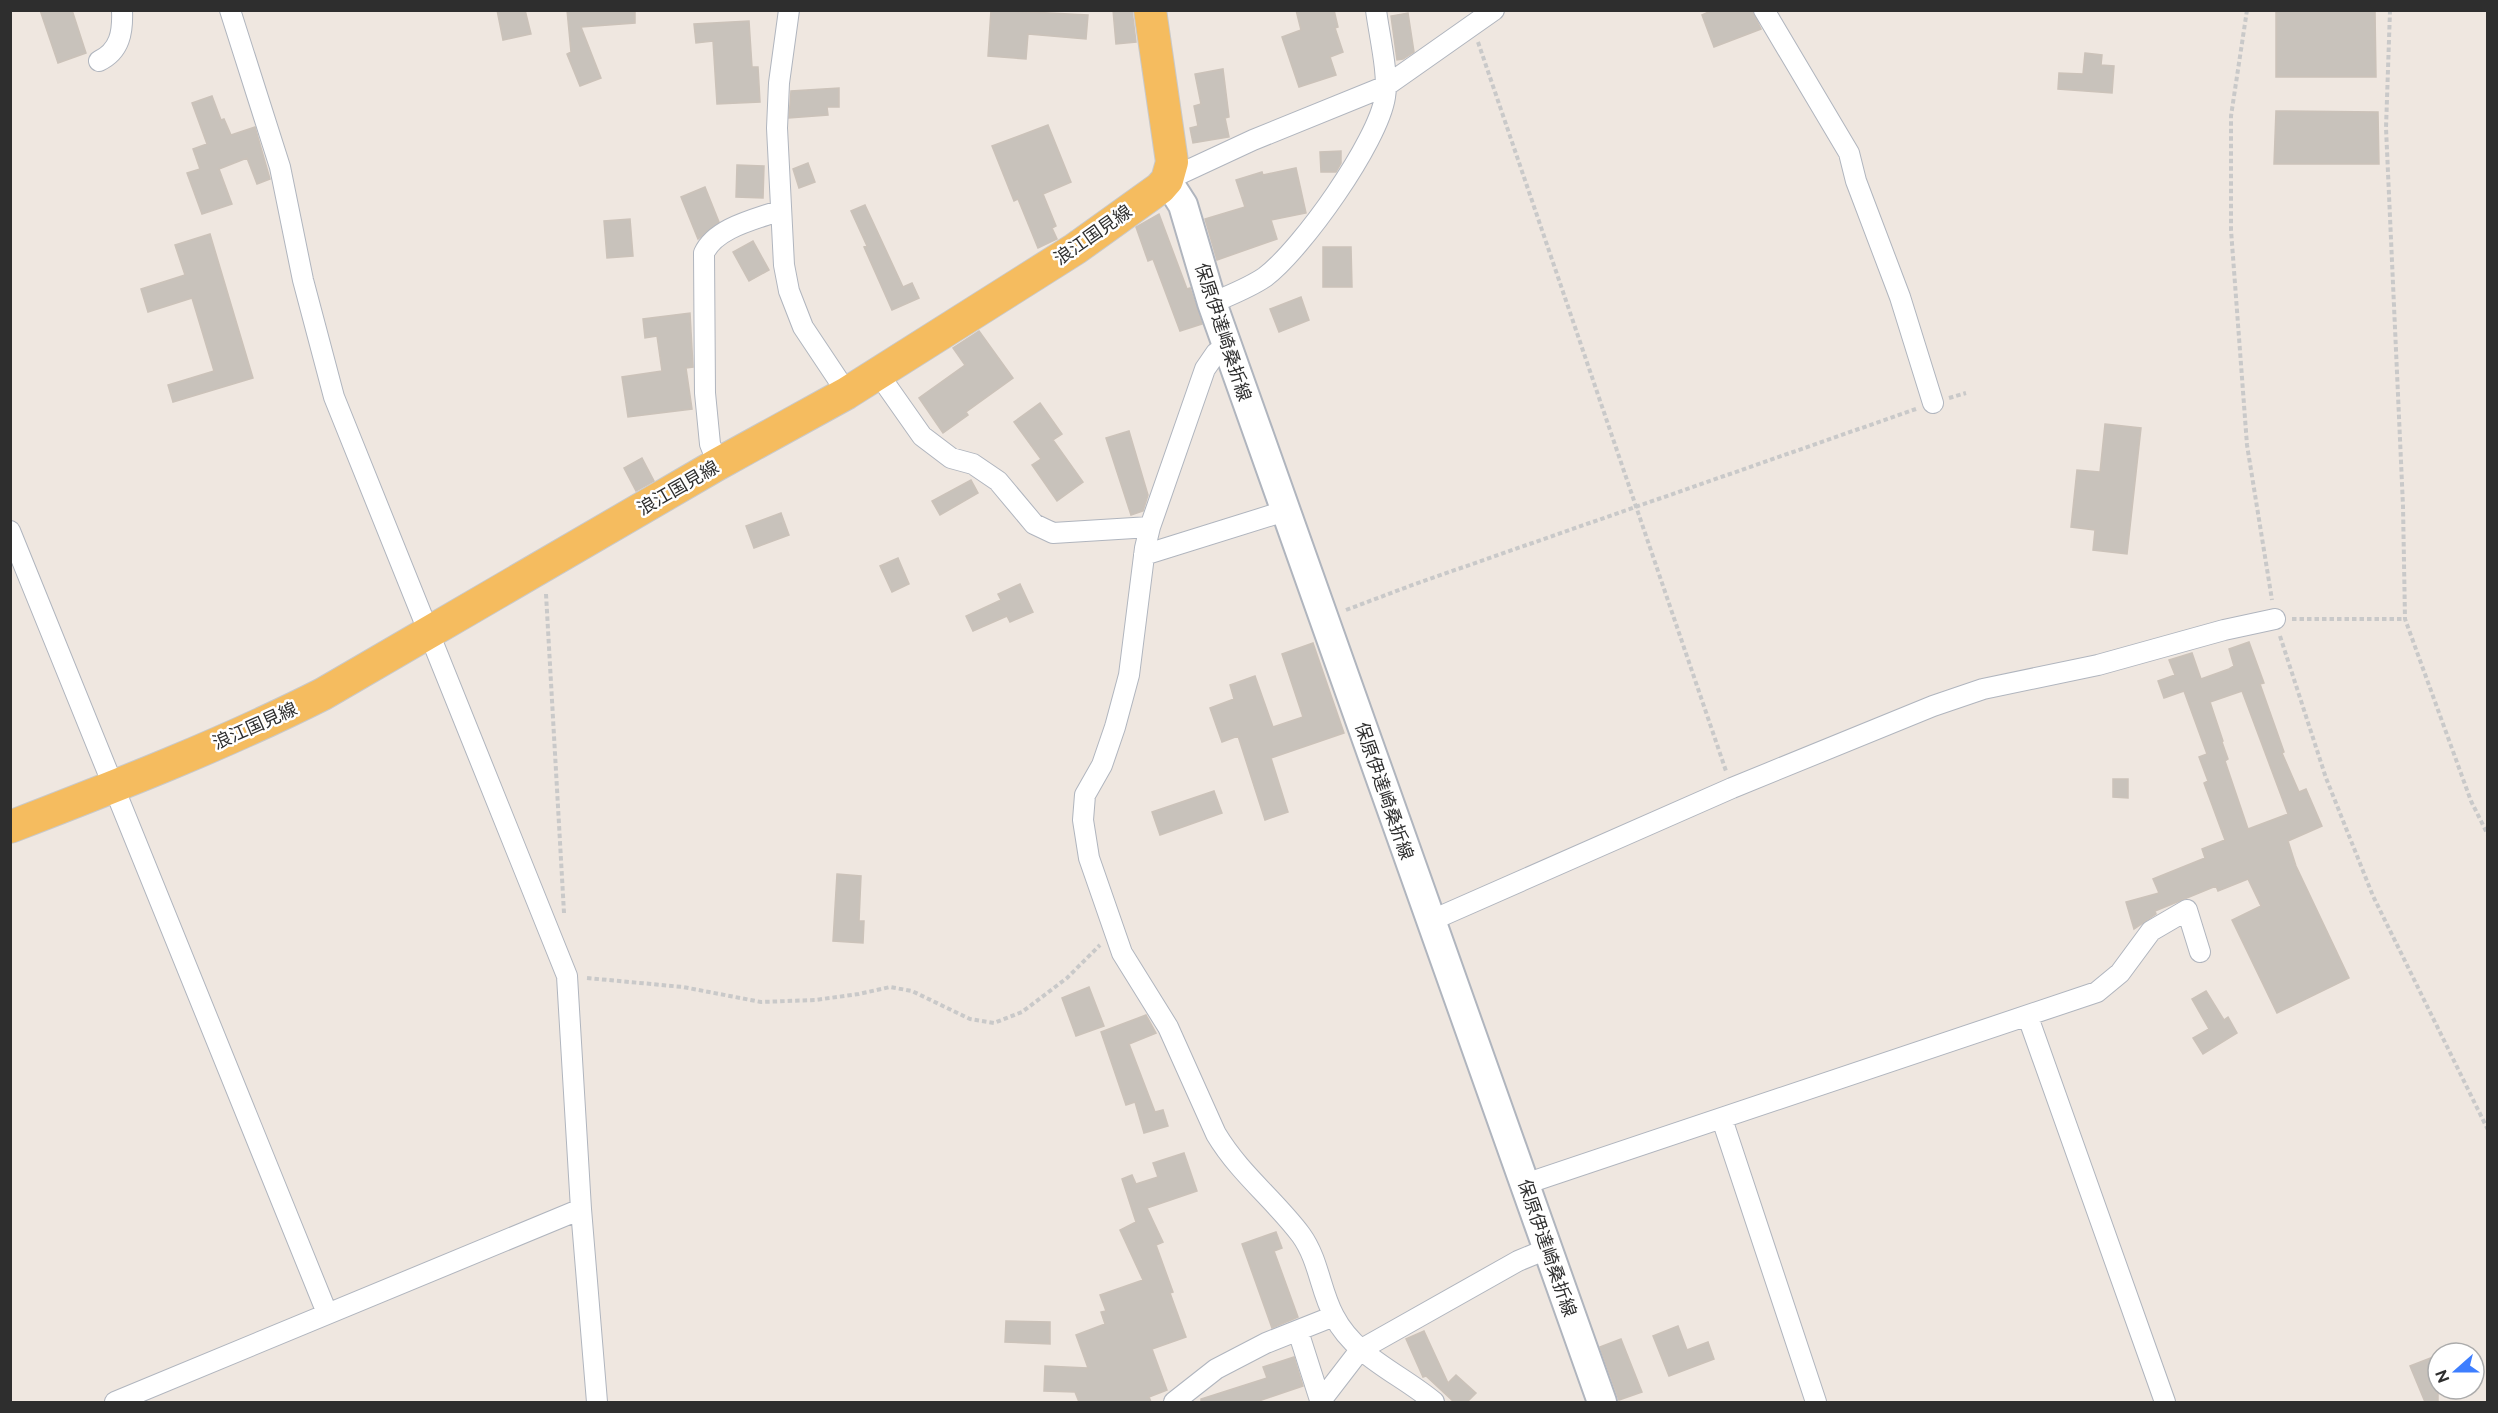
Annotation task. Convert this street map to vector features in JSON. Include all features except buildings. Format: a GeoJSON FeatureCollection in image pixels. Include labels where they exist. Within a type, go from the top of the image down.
{"type":"FeatureCollection","features":[{"type":"Feature","properties":{"kind":"main road"},"geometry":{"type":"LineString","coordinates":[[1150,10],[1172,162],[1167,180]]}},
{"type":"Feature","properties":{"kind":"main road","name":"浪江国見線"},"geometry":{"type":"LineString","coordinates":[[10,828],[114,787],[282,714],[322,694],[718,464],[847,393],[1075,249],[1160,188],[1167,180]]}},
{"type":"Feature","properties":{"kind":"main road","name":"保原伊達崎桑折線"},"geometry":{"type":"LineString","coordinates":[[1167,180],[1183,205],[1212,303],[1602,1402]]}},
{"type":"Feature","properties":{"kind":"street"},"geometry":{"type":"LineString","coordinates":[[99,61],[117,46],[121,33],[122,10]]}},
{"type":"Feature","properties":{"kind":"street"},"geometry":{"type":"LineString","coordinates":[[230,10],[279,167],[303,280],[334,397],[567,976],[581,1209],[597,1402]]}},
{"type":"Feature","properties":{"kind":"street"},"geometry":{"type":"LineString","coordinates":[[789,10],[779,83],[777,128],[784,265],[789,291],[803,327],[847,393]]}},
{"type":"Feature","properties":{"kind":"street"},"geometry":{"type":"LineString","coordinates":[[1212,303],[1265,276],[1284,260],[1363,152],[1385,98],[1386,86],[1377,10]]}},
{"type":"Feature","properties":{"kind":"street"},"geometry":{"type":"LineString","coordinates":[[1167,180],[1252,140],[1386,86],[1494,10]]}},
{"type":"Feature","properties":{"kind":"street"},"geometry":{"type":"LineString","coordinates":[[1764,10],[1849,153],[1856,181],[1900,297],[1933,403]]}},
{"type":"Feature","properties":{"kind":"street"},"geometry":{"type":"LineString","coordinates":[[718,464],[710,444],[705,393],[704,253],[714,239],[725,232],[782,210]]}},
{"type":"Feature","properties":{"kind":"street"},"geometry":{"type":"LineString","coordinates":[[1227,345],[1216,353],[1205,369],[1150,528],[1144,555],[1129,675],[1102,765],[1085,795],[1083,820],[1089,858],[1113,932],[1134,975],[1168,1027],[1216,1134],[1226,1150],[1308,1245],[1334,1316],[1360,1350],[1434,1402]]}},
{"type":"Feature","properties":{"kind":"street"},"geometry":{"type":"LineString","coordinates":[[877,372],[922,435],[951,458],[973,464],[998,481],[1034,524],[1053,533],[1150,528]]}},
{"type":"Feature","properties":{"kind":"street"},"geometry":{"type":"LineString","coordinates":[[1144,555],[1285,511]]}},
{"type":"Feature","properties":{"kind":"street"},"geometry":{"type":"LineString","coordinates":[[10,531],[327,1313]]}},
{"type":"Feature","properties":{"kind":"street"},"geometry":{"type":"LineString","coordinates":[[1430,921],[1732,789],[1933,706],[1983,688],[2098,665],[2224,630],[2275,619]]}},
{"type":"Feature","properties":{"kind":"street"},"geometry":{"type":"LineString","coordinates":[[1525,1184],[2097,992],[2120,973],[2151,931],[2187,910],[2200,952]]}},
{"type":"Feature","properties":{"kind":"street"},"geometry":{"type":"LineString","coordinates":[[2028,1017],[2165,1402]]}},
{"type":"Feature","properties":{"kind":"street"},"geometry":{"type":"LineString","coordinates":[[1722,1119],[1816,1402]]}},
{"type":"Feature","properties":{"kind":"street"},"geometry":{"type":"LineString","coordinates":[[115,1402],[581,1209]]}},
{"type":"Feature","properties":{"kind":"street"},"geometry":{"type":"LineString","coordinates":[[1320,1401],[1360,1350],[1518,1261],[1547,1249]]}},
{"type":"Feature","properties":{"kind":"street"},"geometry":{"type":"LineString","coordinates":[[1174,1402],[1216,1369],[1266,1343],[1334,1316]]}},
{"type":"Feature","properties":{"kind":"street"},"geometry":{"type":"LineString","coordinates":[[1298,1330],[1320,1401]]}},
{"type":"Feature","properties":{"kind":"path"},"geometry":{"type":"LineString","coordinates":[[2247,10],[2231,116],[2231,230],[2247,445],[2275,619],[2326,778],[2373,896],[2487,1130]]}},
{"type":"Feature","properties":{"kind":"path"},"geometry":{"type":"LineString","coordinates":[[2390,10],[2386,128],[2402,471],[2405,619],[2464,780],[2487,835]]}},
{"type":"Feature","properties":{"kind":"path"},"geometry":{"type":"LineString","coordinates":[[1472,26],[1732,789]]}},
{"type":"Feature","properties":{"kind":"path"},"geometry":{"type":"LineString","coordinates":[[1323,619],[1635,507],[1966,393]]}},
{"type":"Feature","properties":{"kind":"path"},"geometry":{"type":"LineString","coordinates":[[544,567],[564,918]]}},
{"type":"Feature","properties":{"kind":"path"},"geometry":{"type":"LineString","coordinates":[[2275,619],[2405,619]]}},
{"type":"Feature","properties":{"kind":"path"},"geometry":{"type":"LineString","coordinates":[[567,976],[683,987],[761,1002],[815,1000],[890,987],[912,991],[970,1019],[994,1023],[1022,1012],[1067,978],[1113,932]]}}]}
